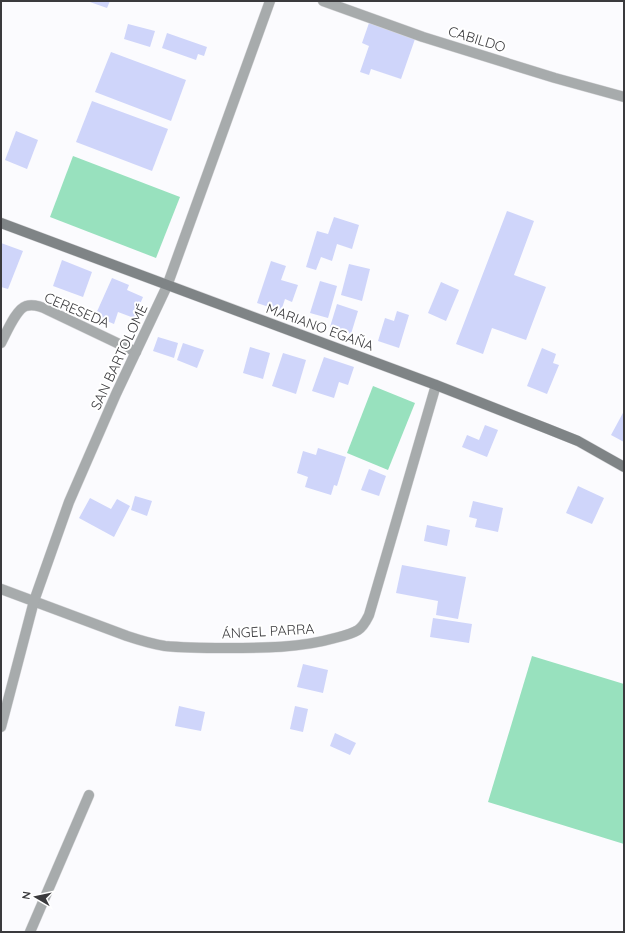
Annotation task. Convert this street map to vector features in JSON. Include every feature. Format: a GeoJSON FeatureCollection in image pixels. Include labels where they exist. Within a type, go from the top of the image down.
{"type":"FeatureCollection","features":[{"type":"Feature","properties":{"kind":"street","name":"SAN BARTOLOMÉ"},"geometry":{"type":"LineString","coordinates":[[1,727],[34,601],[69,502],[116,394],[167,286],[270,1]]}},
{"type":"Feature","properties":{"kind":"street","name":"CABILDO"},"geometry":{"type":"LineString","coordinates":[[324,1],[423,37],[555,78],[624,97]]}},
{"type":"Feature","properties":{"kind":"street","name":"MARIANO EGAÑA"},"geometry":{"type":"LineString","coordinates":[[1,223],[436,385],[563,435],[624,467]]}},
{"type":"Feature","properties":{"kind":"street","name":"CERESEDA"},"geometry":{"type":"LineString","coordinates":[[1,343],[16,314],[26,306],[32,306],[48,310],[136,352]]}},
{"type":"Feature","properties":{"kind":"street","name":"ÁNGEL PARRA"},"geometry":{"type":"LineString","coordinates":[[1,589],[127,636],[163,646],[251,648],[286,646],[319,643],[357,631],[365,624],[369,615],[436,385]]}},
{"type":"Feature","properties":{"kind":"street"},"geometry":{"type":"LineString","coordinates":[[30,932],[89,795]]}},
{"type":"Feature","properties":{"kind":"green space"},"geometry":{"type":"Polygon","coordinates":[[[73,156],[180,197],[156,258],[50,217],[73,156]]]}},
{"type":"Feature","properties":{"kind":"green space"},"geometry":{"type":"Polygon","coordinates":[[[373,386],[415,403],[388,470],[347,453],[373,386]]]}},
{"type":"Feature","properties":{"kind":"green space"},"geometry":{"type":"Polygon","coordinates":[[[532,656],[624,684],[624,844],[488,802],[532,656]]]}},
{"type":"Feature","properties":{"kind":"building"},"geometry":{"type":"Polygon","coordinates":[[[87,1],[110,1],[107,8],[87,1]]]}},
{"type":"Feature","properties":{"kind":"building"},"geometry":{"type":"Polygon","coordinates":[[[369,23],[415,39],[401,79],[371,69],[369,75],[360,72],[369,46],[362,43],[369,23]]]}},
{"type":"Feature","properties":{"kind":"building"},"geometry":{"type":"Polygon","coordinates":[[[128,24],[155,31],[150,47],[124,39],[128,24]]]}},
{"type":"Feature","properties":{"kind":"building"},"geometry":{"type":"Polygon","coordinates":[[[167,33],[207,47],[204,56],[198,54],[196,60],[162,48],[167,33]]]}},
{"type":"Feature","properties":{"kind":"building"},"geometry":{"type":"Polygon","coordinates":[[[111,52],[186,80],[171,121],[95,92],[111,52]]]}},
{"type":"Feature","properties":{"kind":"building"},"geometry":{"type":"Polygon","coordinates":[[[92,101],[168,129],[152,171],[76,142],[92,101]]]}},
{"type":"Feature","properties":{"kind":"building"},"geometry":{"type":"Polygon","coordinates":[[[16,131],[38,140],[27,169],[5,160],[16,131]]]}},
{"type":"Feature","properties":{"kind":"building"},"geometry":{"type":"Polygon","coordinates":[[[507,211],[534,221],[514,275],[546,287],[526,340],[492,328],[483,354],[456,344],[507,211]]]}},
{"type":"Feature","properties":{"kind":"building"},"geometry":{"type":"Polygon","coordinates":[[[334,217],[359,225],[352,249],[337,244],[332,261],[321,257],[316,270],[306,267],[317,231],[328,234],[334,217]]]}},
{"type":"Feature","properties":{"kind":"building"},"geometry":{"type":"Polygon","coordinates":[[[1,243],[23,251],[8,289],[1,287],[1,243]]]}},
{"type":"Feature","properties":{"kind":"building"},"geometry":{"type":"Polygon","coordinates":[[[62,260],[92,272],[83,297],[53,286],[62,260]]]}},
{"type":"Feature","properties":{"kind":"building"},"geometry":{"type":"Polygon","coordinates":[[[271,261],[286,266],[281,280],[298,285],[292,302],[285,299],[281,311],[257,303],[271,261]]]}},
{"type":"Feature","properties":{"kind":"building"},"geometry":{"type":"Polygon","coordinates":[[[349,264],[370,269],[362,301],[341,295],[349,264]]]}},
{"type":"Feature","properties":{"kind":"building"},"geometry":{"type":"Polygon","coordinates":[[[112,278],[129,285],[127,290],[143,297],[134,318],[118,312],[114,324],[95,316],[112,278]]]}},
{"type":"Feature","properties":{"kind":"building"},"geometry":{"type":"Polygon","coordinates":[[[320,281],[337,286],[328,318],[310,313],[320,281]]]}},
{"type":"Feature","properties":{"kind":"building"},"geometry":{"type":"Polygon","coordinates":[[[441,282],[459,290],[446,321],[428,313],[441,282]]]}},
{"type":"Feature","properties":{"kind":"building"},"geometry":{"type":"Polygon","coordinates":[[[337,304],[358,311],[351,334],[330,327],[337,304]]]}},
{"type":"Feature","properties":{"kind":"building"},"geometry":{"type":"Polygon","coordinates":[[[397,311],[409,315],[399,348],[378,341],[385,318],[394,321],[397,311]]]}},
{"type":"Feature","properties":{"kind":"building"},"geometry":{"type":"Polygon","coordinates":[[[158,337],[178,343],[174,358],[153,351],[158,337]]]}},
{"type":"Feature","properties":{"kind":"building"},"geometry":{"type":"Polygon","coordinates":[[[183,343],[204,350],[197,368],[177,360],[183,343]]]}},
{"type":"Feature","properties":{"kind":"building"},"geometry":{"type":"Polygon","coordinates":[[[250,347],[270,353],[263,379],[243,373],[250,347]]]}},
{"type":"Feature","properties":{"kind":"building"},"geometry":{"type":"Polygon","coordinates":[[[542,348],[556,354],[553,363],[559,365],[547,394],[527,386],[542,348]]]}},
{"type":"Feature","properties":{"kind":"building"},"geometry":{"type":"Polygon","coordinates":[[[283,353],[306,360],[296,394],[272,386],[283,353]]]}},
{"type":"Feature","properties":{"kind":"building"},"geometry":{"type":"Polygon","coordinates":[[[324,357],[354,367],[348,385],[339,382],[334,398],[312,391],[324,357]]]}},
{"type":"Feature","properties":{"kind":"building"},"geometry":{"type":"Polygon","coordinates":[[[624,411],[624,442],[611,435],[624,411]]]}},
{"type":"Feature","properties":{"kind":"building"},"geometry":{"type":"Polygon","coordinates":[[[485,425],[498,430],[487,457],[462,447],[467,435],[479,440],[485,425]]]}},
{"type":"Feature","properties":{"kind":"building"},"geometry":{"type":"Polygon","coordinates":[[[318,448],[346,457],[337,486],[334,485],[331,495],[305,487],[308,477],[297,473],[303,451],[316,455],[318,448]]]}},
{"type":"Feature","properties":{"kind":"building"},"geometry":{"type":"Polygon","coordinates":[[[369,469],[386,476],[379,496],[361,490],[369,469]]]}},
{"type":"Feature","properties":{"kind":"building"},"geometry":{"type":"Polygon","coordinates":[[[578,486],[604,498],[592,524],[566,513],[578,486]]]}},
{"type":"Feature","properties":{"kind":"building"},"geometry":{"type":"Polygon","coordinates":[[[135,496],[152,501],[147,516],[131,510],[135,496]]]}},
{"type":"Feature","properties":{"kind":"building"},"geometry":{"type":"Polygon","coordinates":[[[90,498],[111,509],[117,499],[130,506],[114,537],[79,518],[90,498]]]}},
{"type":"Feature","properties":{"kind":"building"},"geometry":{"type":"Polygon","coordinates":[[[473,501],[503,508],[498,532],[475,527],[477,519],[469,517],[473,501]]]}},
{"type":"Feature","properties":{"kind":"building"},"geometry":{"type":"Polygon","coordinates":[[[427,525],[450,530],[447,546],[424,541],[427,525]]]}},
{"type":"Feature","properties":{"kind":"building"},"geometry":{"type":"Polygon","coordinates":[[[402,565],[466,577],[458,619],[436,615],[438,601],[396,593],[402,565]]]}},
{"type":"Feature","properties":{"kind":"building"},"geometry":{"type":"Polygon","coordinates":[[[433,618],[472,624],[469,643],[430,637],[433,618]]]}},
{"type":"Feature","properties":{"kind":"building"},"geometry":{"type":"Polygon","coordinates":[[[303,664],[328,670],[323,693],[297,687],[303,664]]]}},
{"type":"Feature","properties":{"kind":"building"},"geometry":{"type":"Polygon","coordinates":[[[179,706],[205,712],[201,731],[175,726],[179,706]]]}},
{"type":"Feature","properties":{"kind":"building"},"geometry":{"type":"Polygon","coordinates":[[[295,706],[308,709],[303,732],[290,729],[295,706]]]}},
{"type":"Feature","properties":{"kind":"building"},"geometry":{"type":"Polygon","coordinates":[[[335,733],[356,743],[350,755],[330,746],[335,733]]]}}]}
